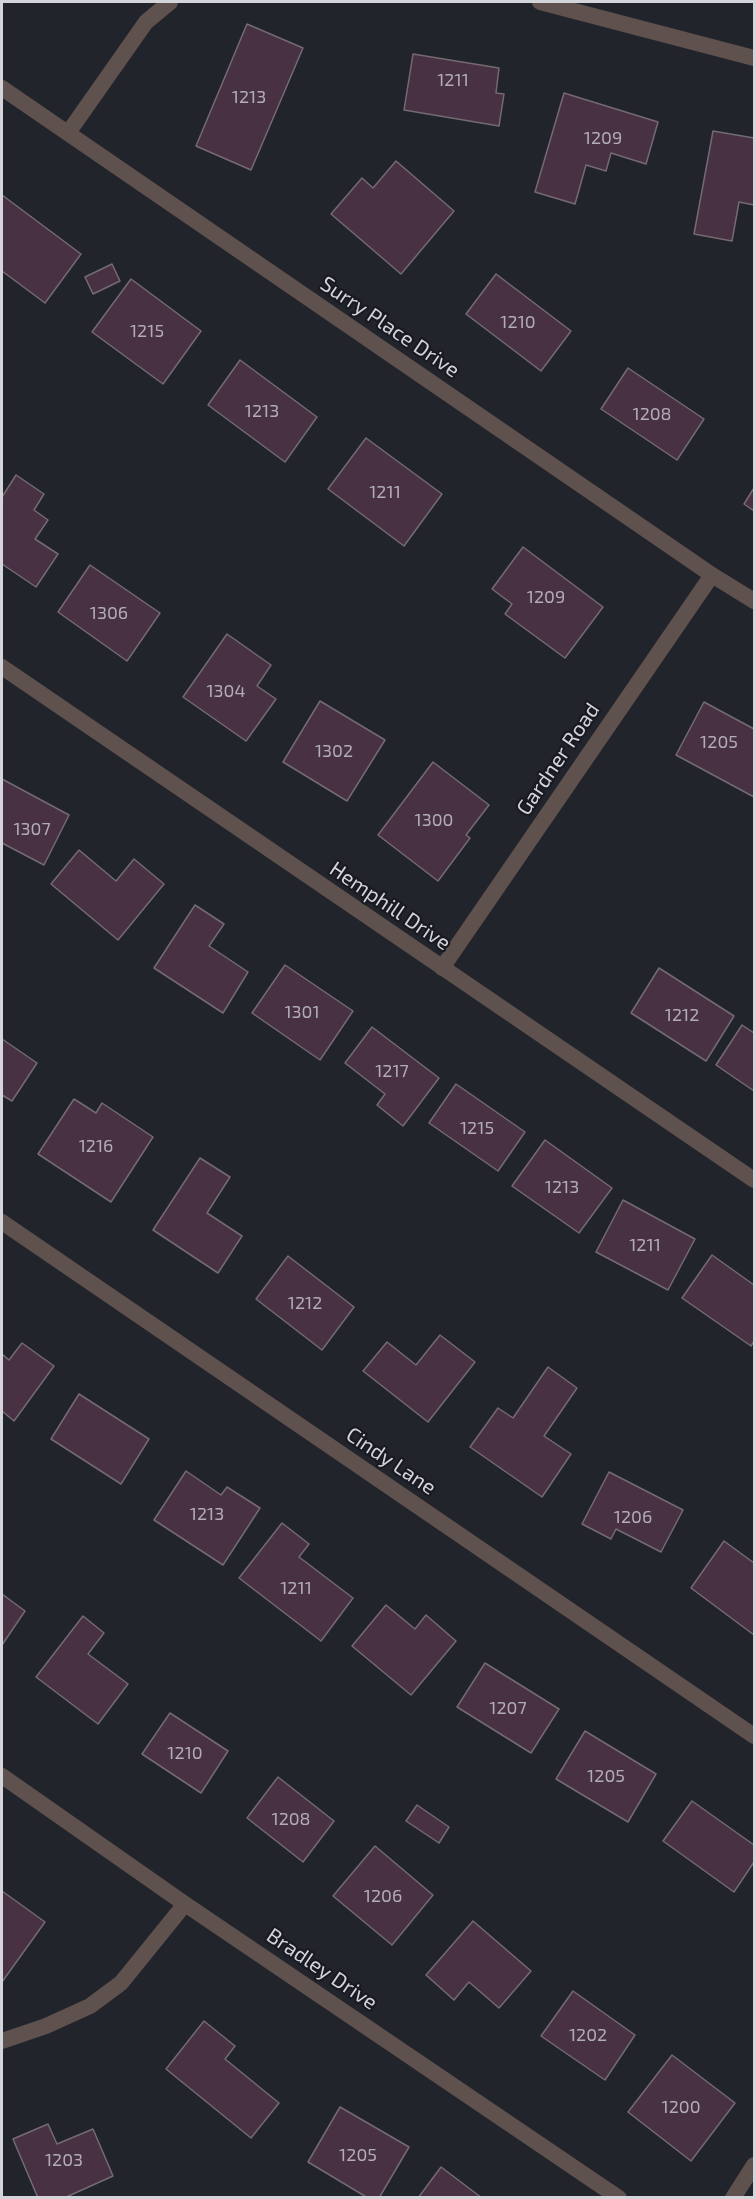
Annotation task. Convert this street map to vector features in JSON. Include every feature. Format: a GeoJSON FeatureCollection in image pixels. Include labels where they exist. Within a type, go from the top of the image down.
{"type":"FeatureCollection","features":[{"type":"Feature","properties":{"kind":"street"},"geometry":{"type":"LineString","coordinates":[[68,133],[146,22],[170,2]]}},
{"type":"Feature","properties":{"kind":"street"},"geometry":{"type":"LineString","coordinates":[[540,2],[754,58]]}},
{"type":"Feature","properties":{"kind":"street","name":"Surry Place Drive"},"geometry":{"type":"LineString","coordinates":[[2,88],[712,575],[754,601]]}},
{"type":"Feature","properties":{"kind":"street","name":"Gardner Road"},"geometry":{"type":"LineString","coordinates":[[442,968],[712,575]]}},
{"type":"Feature","properties":{"kind":"street","name":"Hemphill Drive"},"geometry":{"type":"LineString","coordinates":[[2,667],[754,1180]]}},
{"type":"Feature","properties":{"kind":"street","name":"Cindy Lane"},"geometry":{"type":"LineString","coordinates":[[2,1222],[754,1736]]}},
{"type":"Feature","properties":{"kind":"street","name":"Bradley Drive"},"geometry":{"type":"LineString","coordinates":[[2,1776],[184,1904],[619,2198]]}},
{"type":"Feature","properties":{"kind":"street"},"geometry":{"type":"LineString","coordinates":[[2,2041],[46,2026],[90,2006],[122,1983],[184,1904]]}},
{"type":"Feature","properties":{"kind":"street"},"geometry":{"type":"LineString","coordinates":[[733,2198],[754,2166]]}},
{"type":"Feature","properties":{"kind":"building"},"geometry":{"type":"Polygon","coordinates":[[[247,24],[303,48],[251,170],[196,146],[247,24]]]}},
{"type":"Feature","properties":{"kind":"building"},"geometry":{"type":"Polygon","coordinates":[[[413,54],[499,68],[496,93],[504,94],[499,126],[404,110],[413,54]]]}},
{"type":"Feature","properties":{"kind":"building"},"geometry":{"type":"Polygon","coordinates":[[[564,93],[658,122],[646,164],[611,153],[606,171],[586,165],[575,204],[535,192],[564,93]]]}},
{"type":"Feature","properties":{"kind":"building"},"geometry":{"type":"Polygon","coordinates":[[[713,131],[754,138],[754,205],[739,202],[732,241],[694,234],[713,131]]]}},
{"type":"Feature","properties":{"kind":"building"},"geometry":{"type":"Polygon","coordinates":[[[396,161],[454,211],[401,274],[331,214],[362,178],[373,188],[396,161]]]}},
{"type":"Feature","properties":{"kind":"building"},"geometry":{"type":"Polygon","coordinates":[[[2,195],[81,254],[45,303],[2,271],[2,195]]]}},
{"type":"Feature","properties":{"kind":"building"},"geometry":{"type":"Polygon","coordinates":[[[112,264],[120,281],[93,294],[85,277],[112,264]]]}},
{"type":"Feature","properties":{"kind":"building"},"geometry":{"type":"Polygon","coordinates":[[[496,274],[571,331],[541,371],[466,314],[496,274]]]}},
{"type":"Feature","properties":{"kind":"building"},"geometry":{"type":"Polygon","coordinates":[[[131,279],[201,331],[163,384],[92,332],[131,279]]]}},
{"type":"Feature","properties":{"kind":"building"},"geometry":{"type":"Polygon","coordinates":[[[240,360],[317,417],[285,462],[208,405],[240,360]]]}},
{"type":"Feature","properties":{"kind":"building"},"geometry":{"type":"Polygon","coordinates":[[[628,368],[704,419],[677,460],[601,409],[628,368]]]}},
{"type":"Feature","properties":{"kind":"building"},"geometry":{"type":"Polygon","coordinates":[[[366,438],[442,494],[404,546],[328,489],[366,438]]]}},
{"type":"Feature","properties":{"kind":"building"},"geometry":{"type":"Polygon","coordinates":[[[16,475],[44,494],[34,510],[48,520],[35,539],[58,554],[36,587],[2,564],[2,497],[16,475]]]}},
{"type":"Feature","properties":{"kind":"building"},"geometry":{"type":"Polygon","coordinates":[[[754,488],[754,511],[744,504],[754,488]]]}},
{"type":"Feature","properties":{"kind":"building"},"geometry":{"type":"Polygon","coordinates":[[[523,547],[603,607],[565,658],[505,614],[512,604],[492,589],[523,547]]]}},
{"type":"Feature","properties":{"kind":"building"},"geometry":{"type":"Polygon","coordinates":[[[90,565],[160,613],[127,661],[58,612],[90,565]]]}},
{"type":"Feature","properties":{"kind":"building"},"geometry":{"type":"Polygon","coordinates":[[[227,634],[271,665],[257,686],[276,699],[246,741],[183,697],[227,634]]]}},
{"type":"Feature","properties":{"kind":"building"},"geometry":{"type":"Polygon","coordinates":[[[320,701],[385,740],[347,801],[283,762],[320,701]]]}},
{"type":"Feature","properties":{"kind":"building"},"geometry":{"type":"Polygon","coordinates":[[[704,702],[754,729],[754,797],[676,755],[704,702]]]}},
{"type":"Feature","properties":{"kind":"building"},"geometry":{"type":"Polygon","coordinates":[[[433,762],[489,805],[466,835],[470,838],[438,881],[378,835],[433,762]]]}},
{"type":"Feature","properties":{"kind":"building"},"geometry":{"type":"Polygon","coordinates":[[[2,779],[69,815],[44,865],[2,843],[2,779]]]}},
{"type":"Feature","properties":{"kind":"building"},"geometry":{"type":"Polygon","coordinates":[[[79,850],[116,881],[134,859],[164,884],[118,940],[51,884],[79,850]]]}},
{"type":"Feature","properties":{"kind":"building"},"geometry":{"type":"Polygon","coordinates":[[[195,905],[224,924],[209,946],[248,972],[223,1013],[154,968],[195,905]]]}},
{"type":"Feature","properties":{"kind":"building"},"geometry":{"type":"Polygon","coordinates":[[[285,965],[353,1011],[320,1060],[252,1013],[285,965]]]}},
{"type":"Feature","properties":{"kind":"building"},"geometry":{"type":"Polygon","coordinates":[[[659,968],[734,1016],[706,1061],[631,1013],[659,968]]]}},
{"type":"Feature","properties":{"kind":"building"},"geometry":{"type":"Polygon","coordinates":[[[742,1025],[754,1033],[754,1091],[716,1065],[742,1025]]]}},
{"type":"Feature","properties":{"kind":"building"},"geometry":{"type":"Polygon","coordinates":[[[372,1027],[439,1078],[403,1126],[377,1105],[385,1094],[345,1063],[372,1027]]]}},
{"type":"Feature","properties":{"kind":"building"},"geometry":{"type":"Polygon","coordinates":[[[2,1039],[37,1063],[12,1101],[2,1095],[2,1039]]]}},
{"type":"Feature","properties":{"kind":"building"},"geometry":{"type":"Polygon","coordinates":[[[456,1084],[525,1132],[498,1171],[429,1123],[456,1084]]]}},
{"type":"Feature","properties":{"kind":"building"},"geometry":{"type":"Polygon","coordinates":[[[74,1099],[96,1113],[102,1103],[153,1137],[111,1202],[38,1154],[74,1099]]]}},
{"type":"Feature","properties":{"kind":"building"},"geometry":{"type":"Polygon","coordinates":[[[545,1140],[612,1188],[579,1233],[512,1186],[545,1140]]]}},
{"type":"Feature","properties":{"kind":"building"},"geometry":{"type":"Polygon","coordinates":[[[200,1158],[230,1177],[207,1213],[242,1236],[218,1273],[153,1230],[200,1158]]]}},
{"type":"Feature","properties":{"kind":"building"},"geometry":{"type":"Polygon","coordinates":[[[623,1200],[695,1239],[668,1290],[596,1252],[623,1200]]]}},
{"type":"Feature","properties":{"kind":"building"},"geometry":{"type":"Polygon","coordinates":[[[712,1255],[754,1285],[754,1341],[751,1346],[682,1298],[712,1255]]]}},
{"type":"Feature","properties":{"kind":"building"},"geometry":{"type":"Polygon","coordinates":[[[288,1256],[354,1307],[322,1350],[256,1299],[288,1256]]]}},
{"type":"Feature","properties":{"kind":"building"},"geometry":{"type":"Polygon","coordinates":[[[440,1335],[475,1362],[428,1422],[363,1371],[387,1342],[416,1365],[440,1335]]]}},
{"type":"Feature","properties":{"kind":"building"},"geometry":{"type":"Polygon","coordinates":[[[22,1343],[54,1366],[14,1421],[2,1411],[2,1354],[9,1360],[22,1343]]]}},
{"type":"Feature","properties":{"kind":"building"},"geometry":{"type":"Polygon","coordinates":[[[548,1367],[577,1388],[544,1436],[571,1454],[542,1497],[470,1447],[498,1408],[513,1418],[548,1367]]]}},
{"type":"Feature","properties":{"kind":"building"},"geometry":{"type":"Polygon","coordinates":[[[79,1394],[149,1439],[121,1484],[51,1439],[79,1394]]]}},
{"type":"Feature","properties":{"kind":"building"},"geometry":{"type":"Polygon","coordinates":[[[186,1471],[221,1495],[227,1487],[260,1508],[223,1565],[154,1520],[186,1471]]]}},
{"type":"Feature","properties":{"kind":"building"},"geometry":{"type":"Polygon","coordinates":[[[609,1472],[683,1510],[661,1552],[616,1529],[611,1539],[582,1524],[609,1472]]]}},
{"type":"Feature","properties":{"kind":"building"},"geometry":{"type":"Polygon","coordinates":[[[282,1523],[309,1544],[299,1557],[353,1598],[321,1641],[239,1578],[282,1523]]]}},
{"type":"Feature","properties":{"kind":"building"},"geometry":{"type":"Polygon","coordinates":[[[724,1541],[754,1563],[754,1635],[691,1588],[724,1541]]]}},
{"type":"Feature","properties":{"kind":"building"},"geometry":{"type":"Polygon","coordinates":[[[2,1594],[25,1611],[2,1645],[2,1594]]]}},
{"type":"Feature","properties":{"kind":"building"},"geometry":{"type":"Polygon","coordinates":[[[386,1605],[415,1629],[426,1615],[456,1641],[411,1695],[352,1646],[386,1605]]]}},
{"type":"Feature","properties":{"kind":"building"},"geometry":{"type":"Polygon","coordinates":[[[83,1616],[104,1633],[88,1654],[128,1684],[98,1724],[36,1677],[83,1616]]]}},
{"type":"Feature","properties":{"kind":"building"},"geometry":{"type":"Polygon","coordinates":[[[485,1663],[559,1709],[531,1753],[457,1707],[485,1663]]]}},
{"type":"Feature","properties":{"kind":"building"},"geometry":{"type":"Polygon","coordinates":[[[170,1713],[228,1751],[201,1793],[142,1754],[170,1713]]]}},
{"type":"Feature","properties":{"kind":"building"},"geometry":{"type":"Polygon","coordinates":[[[585,1731],[656,1774],[628,1822],[556,1779],[585,1731]]]}},
{"type":"Feature","properties":{"kind":"building"},"geometry":{"type":"Polygon","coordinates":[[[278,1777],[334,1821],[303,1862],[247,1818],[278,1777]]]}},
{"type":"Feature","properties":{"kind":"building"},"geometry":{"type":"Polygon","coordinates":[[[692,1801],[754,1845],[754,1862],[734,1892],[663,1841],[692,1801]]]}},
{"type":"Feature","properties":{"kind":"building"},"geometry":{"type":"Polygon","coordinates":[[[417,1805],[449,1827],[439,1843],[406,1821],[417,1805]]]}},
{"type":"Feature","properties":{"kind":"building"},"geometry":{"type":"Polygon","coordinates":[[[375,1846],[433,1895],[392,1945],[333,1896],[375,1846]]]}},
{"type":"Feature","properties":{"kind":"building"},"geometry":{"type":"Polygon","coordinates":[[[2,1891],[45,1922],[2,1982],[2,1891]]]}},
{"type":"Feature","properties":{"kind":"building"},"geometry":{"type":"Polygon","coordinates":[[[473,1921],[531,1971],[499,2008],[469,1982],[454,2000],[426,1975],[473,1921]]]}},
{"type":"Feature","properties":{"kind":"building"},"geometry":{"type":"Polygon","coordinates":[[[573,1991],[635,2035],[605,2080],[541,2036],[573,1991]]]}},
{"type":"Feature","properties":{"kind":"building"},"geometry":{"type":"Polygon","coordinates":[[[204,2021],[235,2046],[225,2059],[279,2103],[251,2138],[166,2069],[204,2021]]]}},
{"type":"Feature","properties":{"kind":"building"},"geometry":{"type":"Polygon","coordinates":[[[672,2055],[735,2103],[691,2161],[628,2112],[672,2055]]]}},
{"type":"Feature","properties":{"kind":"building"},"geometry":{"type":"Polygon","coordinates":[[[340,2107],[409,2147],[379,2198],[368,2198],[308,2162],[340,2107]]]}},
{"type":"Feature","properties":{"kind":"building"},"geometry":{"type":"Polygon","coordinates":[[[48,2124],[57,2144],[93,2129],[113,2176],[64,2198],[38,2198],[13,2139],[48,2124]]]}},
{"type":"Feature","properties":{"kind":"building"},"geometry":{"type":"Polygon","coordinates":[[[441,2167],[482,2198],[418,2198],[441,2167]]]}}]}
